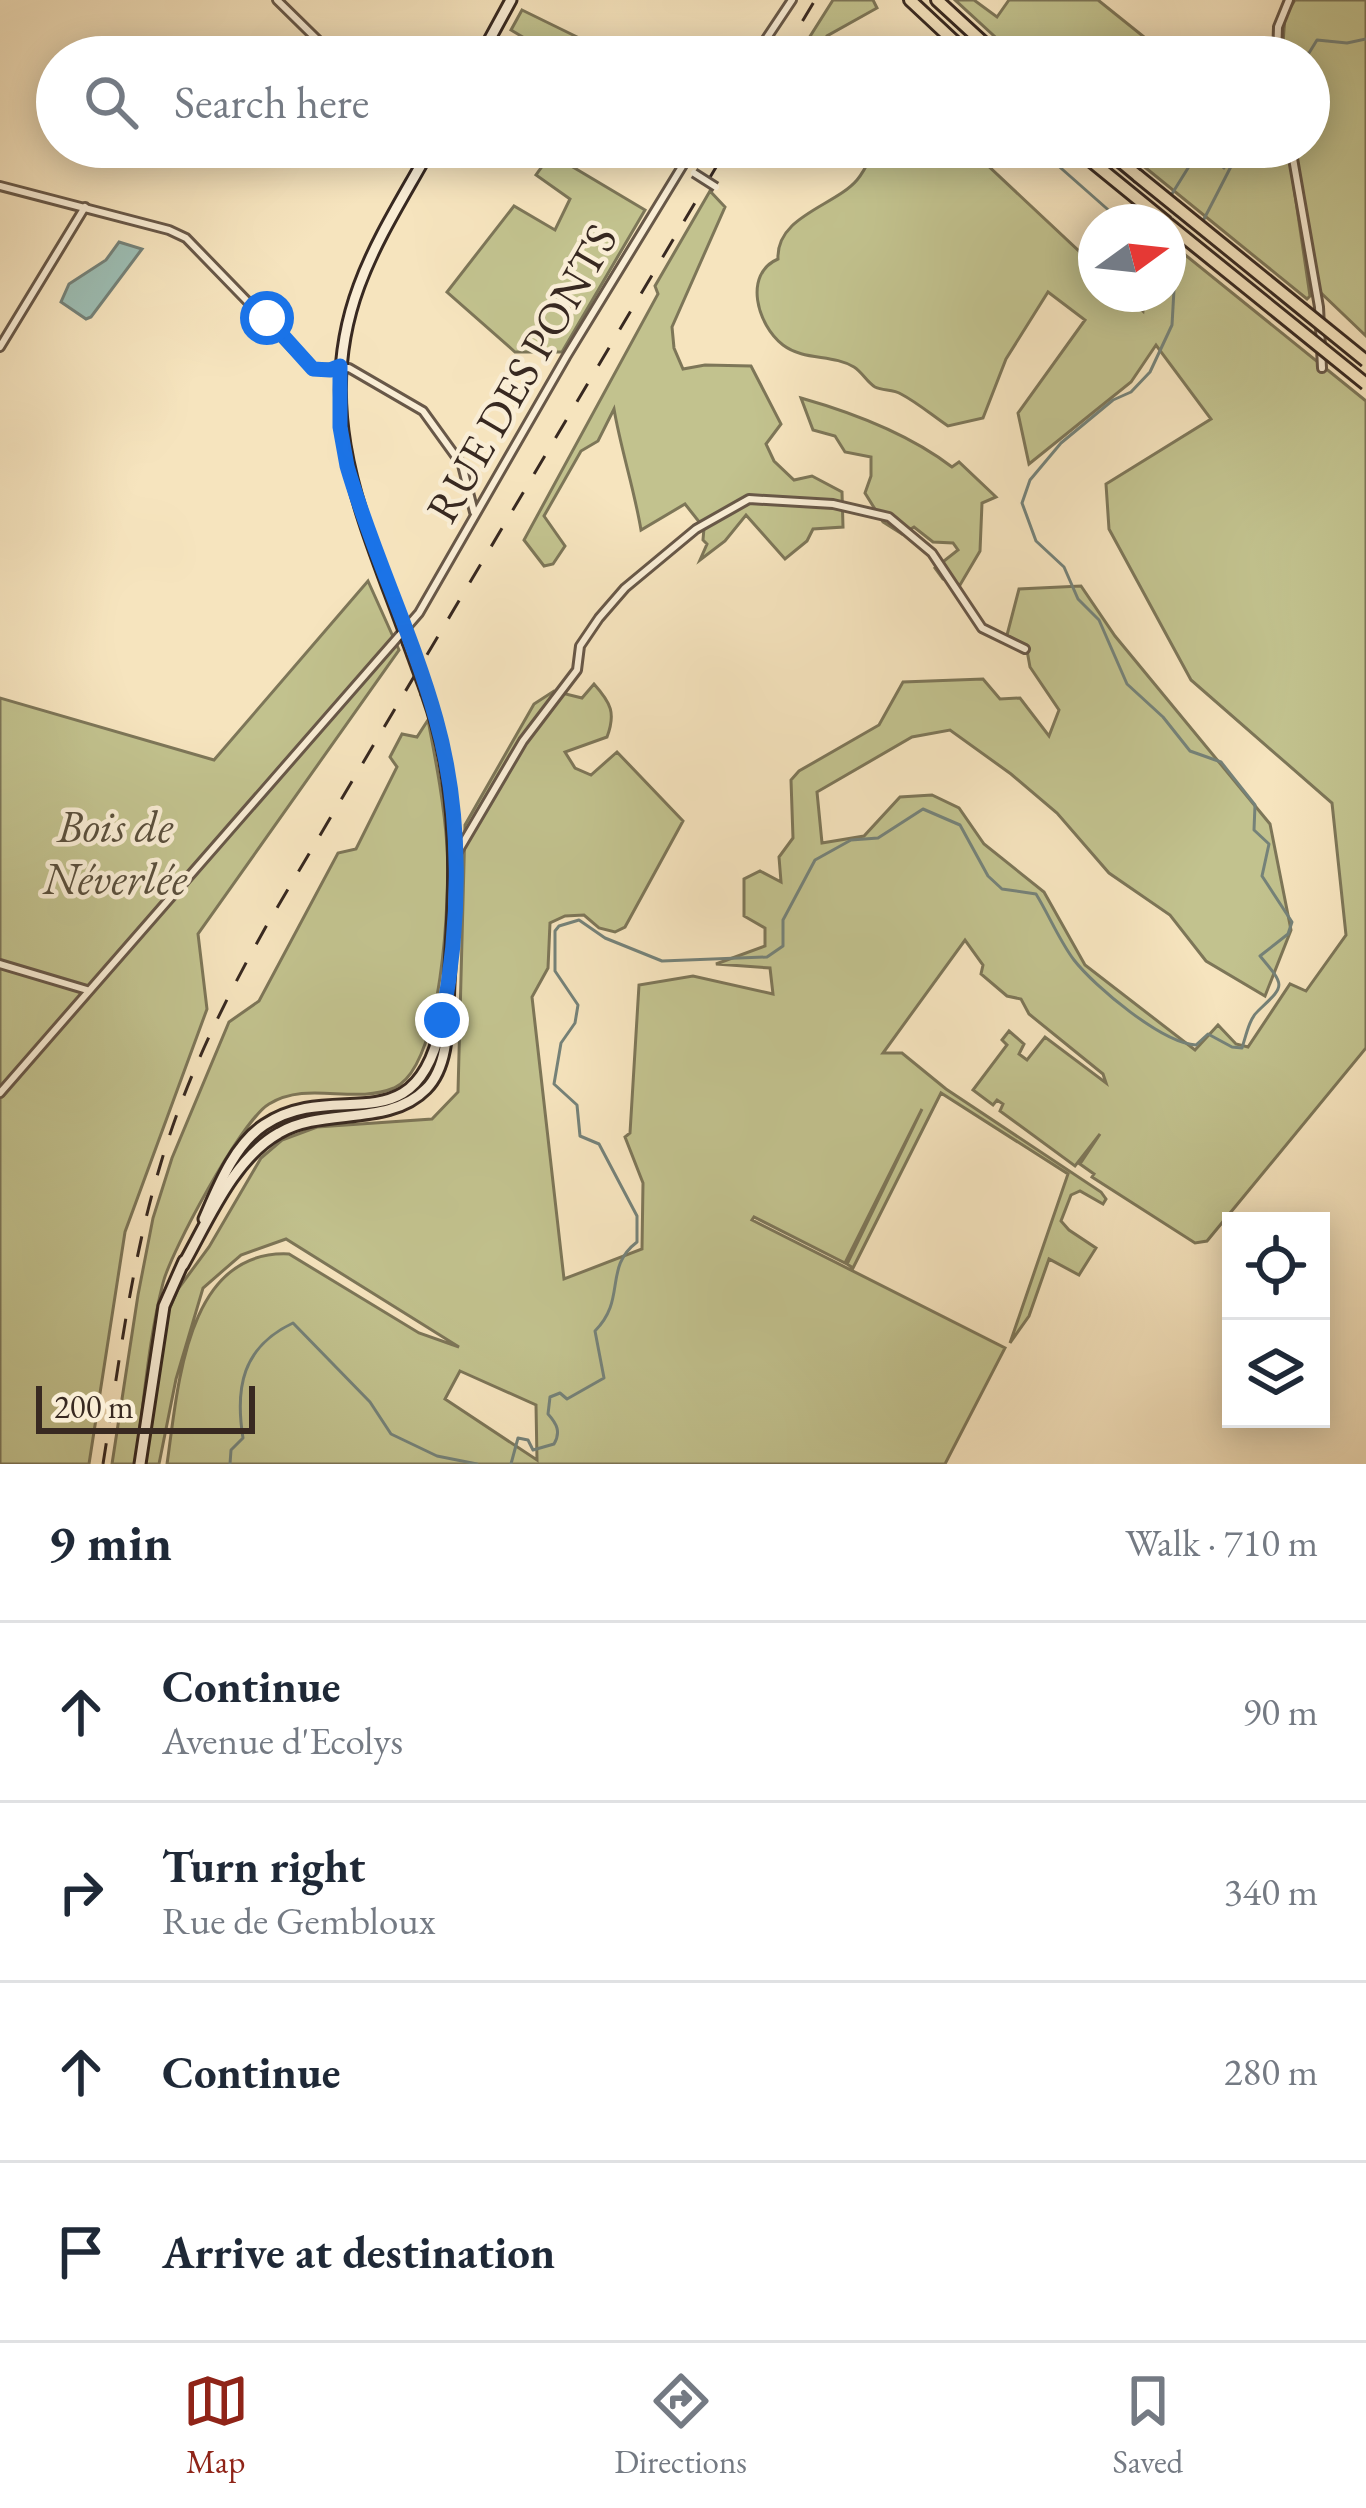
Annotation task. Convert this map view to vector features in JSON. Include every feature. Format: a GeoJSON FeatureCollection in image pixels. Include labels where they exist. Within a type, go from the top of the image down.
{"type":"FeatureCollection","features":[{"type":"Feature","properties":{"kind":"highway"},"geometry":{"type":"LineString","coordinates":[[910,0],[949,36]]}},
{"type":"Feature","properties":{"kind":"highway"},"geometry":{"type":"LineString","coordinates":[[937,0],[976,36]]}},
{"type":"Feature","properties":{"kind":"highway"},"geometry":{"type":"LineString","coordinates":[[1099,168],[1143,204]]}},
{"type":"Feature","properties":{"kind":"highway"},"geometry":{"type":"LineString","coordinates":[[1128,168],[1366,361]]}},
{"type":"Feature","properties":{"kind":"highway"},"geometry":{"type":"LineString","coordinates":[[1186,238],[1366,384]]}},
{"type":"Feature","properties":{"kind":"main road"},"geometry":{"type":"LineString","coordinates":[[492,36],[512,0]]}},
{"type":"Feature","properties":{"kind":"main road"},"geometry":{"type":"LineString","coordinates":[[140,1464],[164,1306],[244,1164],[259,1146],[283,1130],[318,1119],[393,1108],[427,1089],[442,1060],[456,855],[446,764],[435,717],[347,466],[340,427],[340,366],[359,285],[419,168]]}},
{"type":"Feature","properties":{"kind":"street"},"geometry":{"type":"LineString","coordinates":[[277,0],[314,36]]}},
{"type":"Feature","properties":{"kind":"street"},"geometry":{"type":"LineString","coordinates":[[768,36],[792,0]]}},
{"type":"Feature","properties":{"kind":"street"},"geometry":{"type":"LineString","coordinates":[[1278,36],[1289,0]]}},
{"type":"Feature","properties":{"kind":"street","name":"RUE DES PONTS"},"geometry":{"type":"LineString","coordinates":[[0,1093],[406,636],[681,168]]}},
{"type":"Feature","properties":{"kind":"street"},"geometry":{"type":"LineString","coordinates":[[685,168],[716,187]]}},
{"type":"Feature","properties":{"kind":"street"},"geometry":{"type":"LineString","coordinates":[[1295,168],[1319,307],[1322,368]]}},
{"type":"Feature","properties":{"kind":"street"},"geometry":{"type":"LineString","coordinates":[[0,186],[186,238],[313,369],[340,366],[386,387],[423,412],[462,465],[475,515]]}},
{"type":"Feature","properties":{"kind":"street"},"geometry":{"type":"LineString","coordinates":[[0,347],[85,207]]}},
{"type":"Feature","properties":{"kind":"street"},"geometry":{"type":"LineString","coordinates":[[456,855],[523,741],[577,670],[580,646],[599,618],[625,588],[696,529],[749,499],[833,504],[889,517],[932,554],[982,628],[1025,649]]}},
{"type":"Feature","properties":{"kind":"street"},"geometry":{"type":"LineString","coordinates":[[0,964],[87,990]]}},
{"type":"Feature","properties":{"kind":"green space"},"geometry":{"type":"Polygon","coordinates":[[[833,0],[873,0],[877,8],[827,36],[810,36],[833,0]]]}},
{"type":"Feature","properties":{"kind":"green space"},"geometry":{"type":"Polygon","coordinates":[[[955,0],[974,0],[997,17],[1009,0],[1098,0],[1143,36],[994,36],[955,0]]]}},
{"type":"Feature","properties":{"kind":"green space"},"geometry":{"type":"Polygon","coordinates":[[[1295,0],[1366,0],[1366,336],[1319,291],[1298,168],[1330,168],[1330,36],[1284,36],[1285,16],[1295,0]]]}},
{"type":"Feature","properties":{"kind":"green space"},"geometry":{"type":"Polygon","coordinates":[[[522,10],[575,36],[521,36],[511,30],[522,10]]]}},
{"type":"Feature","properties":{"kind":"green space"},"geometry":{"type":"Polygon","coordinates":[[[541,168],[574,168],[645,210],[562,352],[515,352],[447,292],[514,206],[555,230],[570,199],[536,175],[541,168]]]}},
{"type":"Feature","properties":{"kind":"green space"},"geometry":{"type":"Polygon","coordinates":[[[864,168],[990,168],[1078,250],[1078,312],[1186,312],[1186,256],[1366,401],[1366,1048],[1231,1212],[1222,1212],[1222,1223],[1207,1241],[1195,1243],[1092,1177],[1080,1164],[1100,1134],[1075,1166],[1000,1111],[1003,1104],[997,1100],[993,1105],[973,1090],[1007,1045],[1002,1040],[1009,1031],[1024,1044],[1019,1054],[1027,1060],[1045,1037],[1106,1083],[1103,1074],[1029,1014],[1021,999],[1007,996],[981,974],[983,965],[965,940],[883,1053],[902,1053],[946,1089],[1101,1192],[1106,1199],[1103,1204],[1080,1191],[1071,1195],[1061,1221],[1096,1248],[1079,1275],[1049,1259],[1029,1316],[1010,1343],[1068,1174],[941,1093],[853,1268],[847,1264],[922,1109],[845,1263],[752,1220],[1005,1348],[945,1464],[167,1464],[193,1329],[208,1298],[228,1274],[254,1259],[289,1254],[419,1333],[459,1347],[286,1239],[241,1255],[203,1288],[176,1379],[159,1464],[145,1464],[165,1319],[178,1289],[209,1247],[261,1158],[282,1140],[317,1127],[432,1119],[458,1092],[465,825],[534,704],[554,691],[582,698],[594,684],[610,709],[607,737],[565,752],[575,768],[591,775],[617,752],[683,821],[625,927],[615,932],[599,928],[584,915],[550,923],[548,968],[532,997],[564,1279],[642,1249],[643,1183],[625,1137],[630,1133],[639,985],[693,976],[773,994],[770,968],[716,964],[765,946],[765,928],[744,916],[744,879],[760,871],[781,882],[779,857],[793,838],[791,780],[799,771],[879,725],[903,682],[983,679],[1000,699],[1020,698],[1049,736],[1059,710],[1030,667],[1026,645],[1007,635],[1019,589],[1081,586],[1115,636],[1270,824],[1291,930],[1265,996],[1206,961],[1170,915],[1109,873],[1057,813],[950,730],[912,737],[817,792],[822,843],[864,836],[900,797],[932,795],[959,808],[984,844],[1044,892],[1085,965],[1195,1050],[1218,1025],[1236,1044],[1248,1047],[1290,984],[1306,991],[1346,935],[1332,803],[1191,680],[1109,529],[1106,484],[1211,419],[1156,345],[1131,382],[1029,464],[1018,413],[1085,320],[1048,292],[1006,359],[983,418],[948,426],[901,394],[875,387],[846,363],[783,345],[761,313],[760,276],[778,259],[780,244],[796,222],[847,189],[864,168]],[[460,1371],[445,1399],[537,1460],[536,1405],[460,1371]]]}},
{"type":"Feature","properties":{"kind":"green space"},"geometry":{"type":"Polygon","coordinates":[[[1146,168],[1291,168],[1307,299],[1146,168]]]}},
{"type":"Feature","properties":{"kind":"green space"},"geometry":{"type":"Polygon","coordinates":[[[710,191],[725,207],[672,327],[674,348],[683,369],[751,366],[781,424],[766,444],[774,461],[794,480],[812,476],[842,492],[843,527],[813,529],[807,541],[785,559],[746,515],[725,541],[700,560],[707,544],[704,528],[685,504],[641,530],[614,409],[598,441],[581,451],[544,516],[565,546],[553,564],[544,566],[524,540],[658,294],[655,286],[710,191]]]}},
{"type":"Feature","properties":{"kind":"green space"},"geometry":{"type":"Polygon","coordinates":[[[801,398],[880,426],[952,467],[959,462],[996,497],[982,503],[980,551],[960,585],[943,579],[935,568],[958,550],[953,543],[933,542],[914,527],[902,534],[883,522],[865,493],[871,457],[845,452],[835,436],[813,430],[801,398]]]}},
{"type":"Feature","properties":{"kind":"green space","name":"Bois de Néverlée"},"geometry":{"type":"Polygon","coordinates":[[[368,581],[399,650],[198,934],[207,1009],[125,1232],[89,1464],[0,1464],[0,698],[214,760],[368,581]]]}},
{"type":"Feature","properties":{"kind":"green space"},"geometry":{"type":"Polygon","coordinates":[[[428,720],[448,870],[440,978],[423,1048],[410,1073],[394,1088],[378,1093],[284,1097],[269,1104],[242,1134],[193,1217],[163,1283],[135,1464],[112,1464],[153,1218],[172,1158],[229,1022],[259,1001],[338,853],[356,849],[397,767],[390,757],[402,734],[417,737],[428,720]]]}},
{"type":"Feature","properties":{"kind":"water"},"geometry":{"type":"Polygon","coordinates":[[[119,242],[142,249],[86,319],[61,302],[69,284],[106,260],[119,242]]]}},
{"type":"Feature","properties":{"kind":"waterway"},"geometry":{"type":"LineString","coordinates":[[1330,41],[1366,39]]}},
{"type":"Feature","properties":{"kind":"waterway"},"geometry":{"type":"LineString","coordinates":[[1061,168],[1102,204]]}},
{"type":"Feature","properties":{"kind":"waterway"},"geometry":{"type":"LineString","coordinates":[[1170,197],[1188,168]]}},
{"type":"Feature","properties":{"kind":"waterway"},"geometry":{"type":"LineString","coordinates":[[1203,221],[1230,168]]}},
{"type":"Feature","properties":{"kind":"waterway"},"geometry":{"type":"LineString","coordinates":[[511,1464],[518,1438],[528,1440],[533,1450],[554,1444],[558,1432],[548,1414],[550,1397],[560,1393],[567,1399],[604,1378],[595,1331],[610,1307],[621,1262],[637,1242],[637,1216],[599,1144],[580,1136],[577,1105],[554,1084],[561,1043],[575,1023],[578,1005],[555,971],[559,926],[579,920],[605,938],[662,961],[767,957],[783,946],[783,920],[815,860],[851,840],[878,838],[923,809],[960,825],[988,876],[1002,889],[1036,894],[1084,971],[1130,1012],[1166,1035],[1196,1045],[1208,1034],[1242,1048],[1252,1018],[1277,990],[1278,980],[1260,956],[1288,934],[1292,922],[1262,876],[1269,844],[1254,830],[1255,805],[1221,762],[1190,751],[1163,717],[1127,684],[1099,620],[1078,599],[1064,567],[1036,541],[1022,503],[1030,480],[1061,443],[1113,400],[1131,392],[1150,372],[1172,325],[1173,312]]}},
{"type":"Feature","properties":{"kind":"waterway"},"geometry":{"type":"LineString","coordinates":[[230,1464],[231,1450],[243,1438],[240,1402],[246,1371],[263,1344],[293,1323],[370,1402],[391,1434],[437,1456],[477,1464]]}},
{"type":"Feature","properties":{"kind":"railway"},"geometry":{"type":"LineString","coordinates":[[794,36],[815,0]]}},
{"type":"Feature","properties":{"kind":"railway"},"geometry":{"type":"LineString","coordinates":[[103,1464],[150,1203],[181,1103],[221,1011],[268,923],[716,168]]}},
{"type":"Feature","properties":{"kind":"route"},"geometry":{"type":"LineString","coordinates":[[267,318],[313,369],[340,366],[340,427],[347,466],[435,717],[446,764],[456,855],[442,1020]]}}]}
